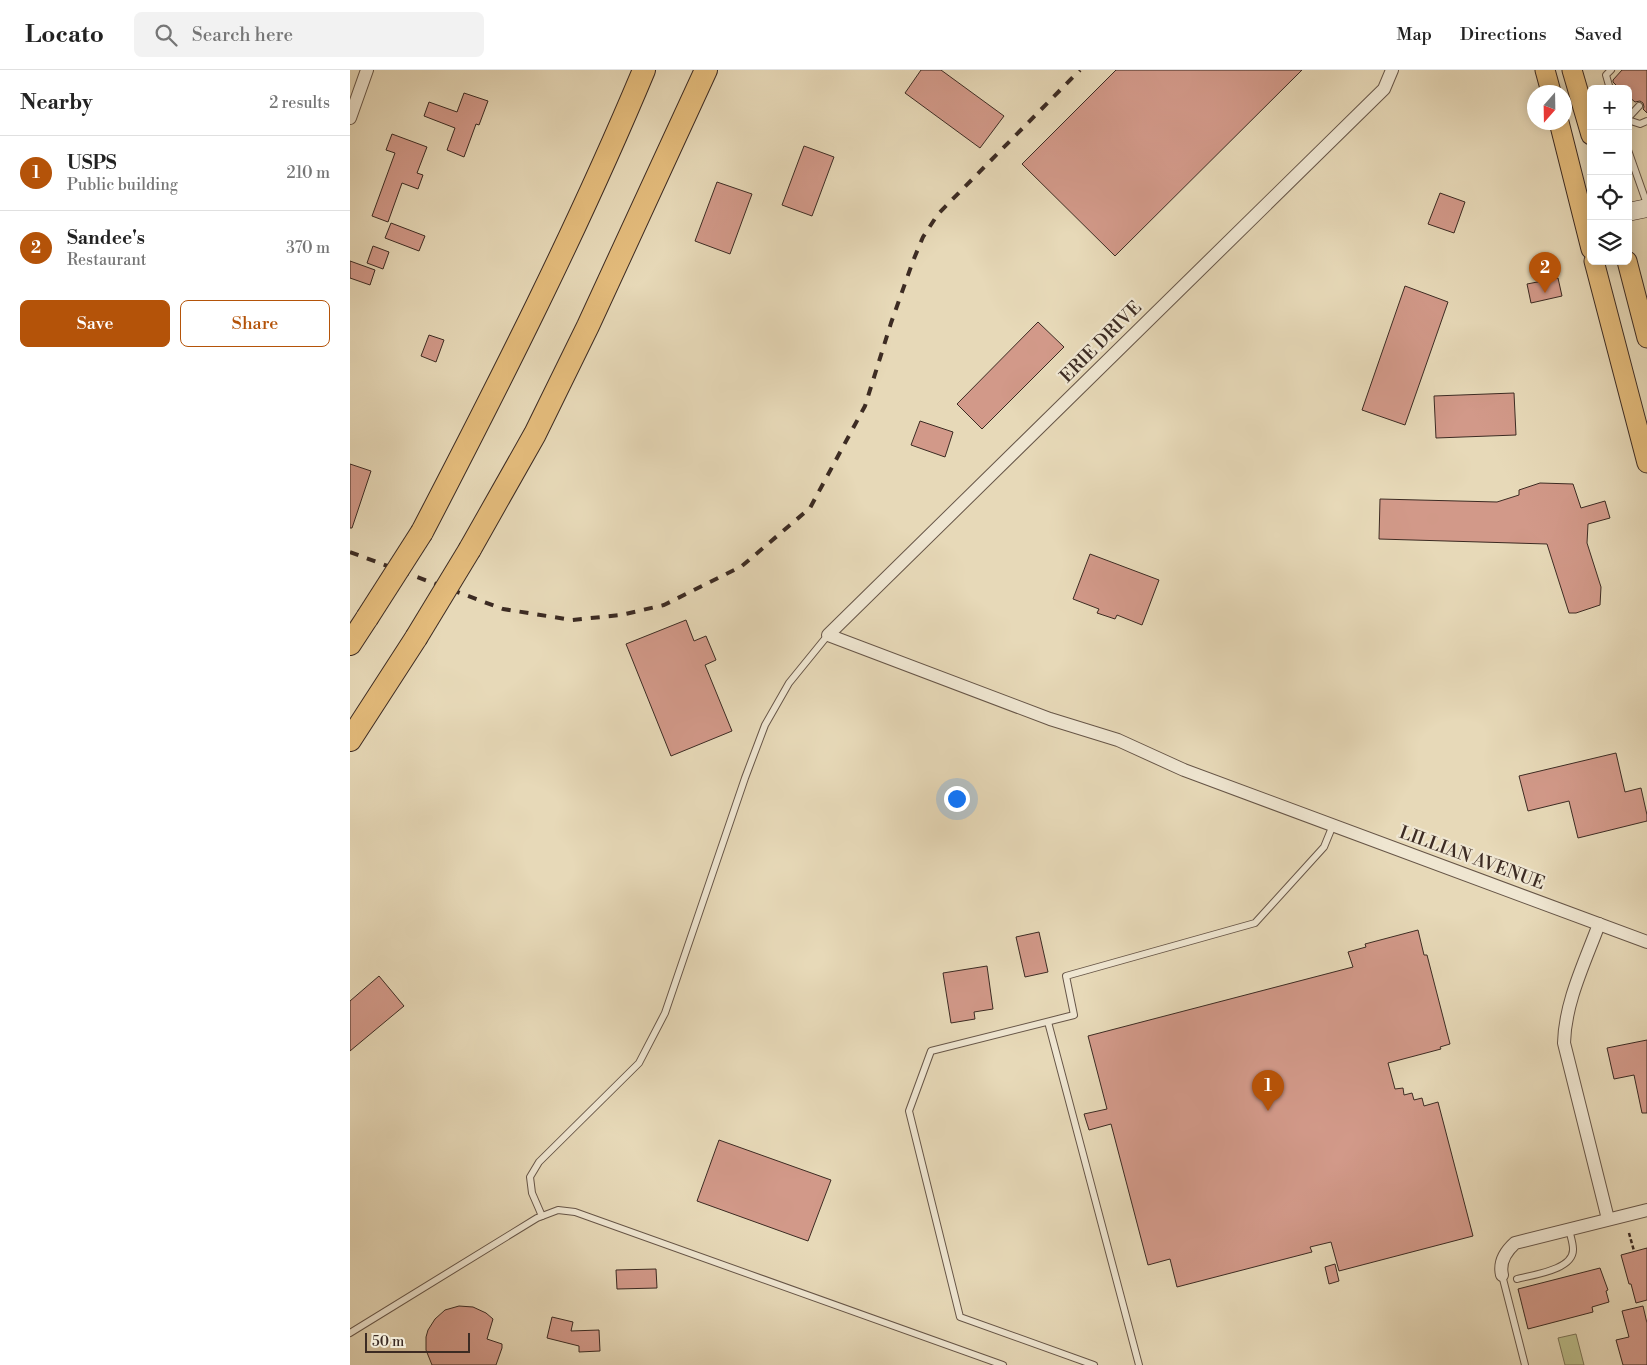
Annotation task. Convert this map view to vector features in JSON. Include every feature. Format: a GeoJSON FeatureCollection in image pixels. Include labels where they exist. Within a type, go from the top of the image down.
{"type":"FeatureCollection","features":[{"type":"Feature","properties":{"kind":"highway"},"geometry":{"type":"LineString","coordinates":[[350,644],[422,532],[539,303],[618,132],[644,70]]}},
{"type":"Feature","properties":{"kind":"highway"},"geometry":{"type":"LineString","coordinates":[[679,127],[702,70]]}},
{"type":"Feature","properties":{"kind":"highway"},"geometry":{"type":"LineString","coordinates":[[350,740],[416,638],[470,549],[535,434],[588,326],[706,70]]}},
{"type":"Feature","properties":{"kind":"main road"},"geometry":{"type":"LineString","coordinates":[[1545,70],[1549,85]]}},
{"type":"Feature","properties":{"kind":"main road"},"geometry":{"type":"LineString","coordinates":[[1572,70],[1590,130]]}},
{"type":"Feature","properties":{"kind":"main road"},"geometry":{"type":"LineString","coordinates":[[1560,130],[1587,222]]}},
{"type":"Feature","properties":{"kind":"main road"},"geometry":{"type":"LineString","coordinates":[[1632,211],[1647,208]]}},
{"type":"Feature","properties":{"kind":"main road"},"geometry":{"type":"LineString","coordinates":[[1595,265],[1647,463]]}},
{"type":"Feature","properties":{"kind":"main road"},"geometry":{"type":"LineString","coordinates":[[1628,265],[1647,338]]}},
{"type":"Feature","properties":{"kind":"street"},"geometry":{"type":"LineString","coordinates":[[350,118],[367,70]]}},
{"type":"Feature","properties":{"kind":"street","name":"ERIE DRIVE"},"geometry":{"type":"LineString","coordinates":[[828,635],[1384,89],[1392,70]]}},
{"type":"Feature","properties":{"kind":"street","name":"LILLIAN AVENUE"},"geometry":{"type":"LineString","coordinates":[[828,635],[1050,719],[1118,740],[1184,770],[1647,942]]}},
{"type":"Feature","properties":{"kind":"street"},"geometry":{"type":"LineString","coordinates":[[1599,924],[1568,1008],[1564,1027],[1564,1043],[1608,1219]]}},
{"type":"Feature","properties":{"kind":"street"},"geometry":{"type":"LineString","coordinates":[[1502,1275],[1501,1264],[1504,1256],[1515,1243],[1647,1210]]}},
{"type":"Feature","properties":{"kind":"lane"},"geometry":{"type":"LineString","coordinates":[[1609,85],[1606,75],[1611,70]]}},
{"type":"Feature","properties":{"kind":"lane"},"geometry":{"type":"LineString","coordinates":[[1632,115],[1640,106]]}},
{"type":"Feature","properties":{"kind":"lane"},"geometry":{"type":"LineString","coordinates":[[1632,121],[1640,124],[1647,122]]}},
{"type":"Feature","properties":{"kind":"lane"},"geometry":{"type":"LineString","coordinates":[[1632,161],[1647,204]]}},
{"type":"Feature","properties":{"kind":"lane"},"geometry":{"type":"LineString","coordinates":[[542,1216],[532,1193],[530,1177],[538,1162],[639,1064],[665,1013],[745,778],[765,725],[789,683],[828,635]]}},
{"type":"Feature","properties":{"kind":"lane"},"geometry":{"type":"LineString","coordinates":[[1094,1365],[960,1317],[909,1110],[931,1051],[1074,1016],[1066,976],[1255,923],[1324,847],[1333,825]]}},
{"type":"Feature","properties":{"kind":"lane"},"geometry":{"type":"LineString","coordinates":[[1048,1022],[1139,1365]]}},
{"type":"Feature","properties":{"kind":"lane"},"geometry":{"type":"LineString","coordinates":[[350,1333],[542,1216],[558,1210],[575,1212],[1002,1365]]}},
{"type":"Feature","properties":{"kind":"lane"},"geometry":{"type":"LineString","coordinates":[[1517,1278],[1555,1269],[1566,1262],[1572,1256],[1573,1250],[1569,1229]]}},
{"type":"Feature","properties":{"kind":"lane"},"geometry":{"type":"LineString","coordinates":[[1502,1275],[1525,1365]]}},
{"type":"Feature","properties":{"kind":"path"},"geometry":{"type":"LineString","coordinates":[[1629,1233],[1634,1251]]}},
{"type":"Feature","properties":{"kind":"green space"},"geometry":{"type":"Polygon","coordinates":[[[1576,1334],[1584,1365],[1565,1365],[1558,1338],[1576,1334]]]}},
{"type":"Feature","properties":{"kind":"building"},"geometry":{"type":"Polygon","coordinates":[[[921,70],[941,70],[1004,116],[980,148],[905,93],[921,70]]]}},
{"type":"Feature","properties":{"kind":"building"},"geometry":{"type":"Polygon","coordinates":[[[1116,70],[1302,70],[1115,256],[1022,164],[1116,70]]]}},
{"type":"Feature","properties":{"kind":"building"},"geometry":{"type":"Polygon","coordinates":[[[1622,70],[1647,70],[1647,113],[1643,109],[1643,103],[1640,101],[1635,102],[1632,99],[1632,85],[1616,85],[1613,80],[1622,70]]]}},
{"type":"Feature","properties":{"kind":"building"},"geometry":{"type":"Polygon","coordinates":[[[464,93],[488,101],[479,125],[476,124],[464,157],[447,150],[455,128],[424,116],[429,102],[457,112],[464,93]]]}},
{"type":"Feature","properties":{"kind":"building"},"geometry":{"type":"Polygon","coordinates":[[[392,134],[427,147],[417,173],[423,175],[418,189],[402,183],[388,222],[372,216],[395,153],[386,150],[392,134]]]}},
{"type":"Feature","properties":{"kind":"building"},"geometry":{"type":"Polygon","coordinates":[[[804,146],[834,157],[812,216],[782,205],[804,146]]]}},
{"type":"Feature","properties":{"kind":"building"},"geometry":{"type":"Polygon","coordinates":[[[717,182],[752,194],[730,254],[695,241],[717,182]]]}},
{"type":"Feature","properties":{"kind":"building"},"geometry":{"type":"Polygon","coordinates":[[[1440,193],[1465,202],[1454,233],[1428,224],[1440,193]]]}},
{"type":"Feature","properties":{"kind":"building"},"geometry":{"type":"Polygon","coordinates":[[[391,223],[425,236],[419,251],[385,238],[391,223]]]}},
{"type":"Feature","properties":{"kind":"building"},"geometry":{"type":"Polygon","coordinates":[[[373,246],[389,252],[383,269],[367,263],[373,246]]]}},
{"type":"Feature","properties":{"kind":"building"},"geometry":{"type":"Polygon","coordinates":[[[350,261],[375,270],[370,285],[350,278],[350,261]]]}},
{"type":"Feature","properties":{"kind":"building"},"geometry":{"type":"Polygon","coordinates":[[[1558,278],[1562,296],[1531,303],[1527,284],[1558,278]]]}},
{"type":"Feature","properties":{"kind":"building"},"geometry":{"type":"Polygon","coordinates":[[[1405,286],[1448,302],[1405,425],[1362,410],[1405,286]]]}},
{"type":"Feature","properties":{"kind":"building"},"geometry":{"type":"Polygon","coordinates":[[[1038,322],[1064,347],[982,429],[957,404],[1038,322]]]}},
{"type":"Feature","properties":{"kind":"building"},"geometry":{"type":"Polygon","coordinates":[[[429,335],[444,340],[436,362],[421,356],[429,335]]]}},
{"type":"Feature","properties":{"kind":"building"},"geometry":{"type":"Polygon","coordinates":[[[1514,393],[1516,435],[1436,438],[1434,396],[1514,393]]]}},
{"type":"Feature","properties":{"kind":"building"},"geometry":{"type":"Polygon","coordinates":[[[920,421],[953,432],[945,457],[911,445],[920,421]]]}},
{"type":"Feature","properties":{"kind":"building"},"geometry":{"type":"Polygon","coordinates":[[[350,464],[371,471],[352,528],[350,528],[350,464]]]}},
{"type":"Feature","properties":{"kind":"building"},"geometry":{"type":"Polygon","coordinates":[[[1540,483],[1573,484],[1581,508],[1605,501],[1610,518],[1588,524],[1587,543],[1601,587],[1600,605],[1576,613],[1569,613],[1547,544],[1379,539],[1380,499],[1497,502],[1519,495],[1519,490],[1540,483]]]}},
{"type":"Feature","properties":{"kind":"building"},"geometry":{"type":"Polygon","coordinates":[[[1090,554],[1159,580],[1142,625],[1117,615],[1115,619],[1097,613],[1099,609],[1073,599],[1090,554]]]}},
{"type":"Feature","properties":{"kind":"building"},"geometry":{"type":"Polygon","coordinates":[[[686,620],[694,641],[706,636],[716,660],[705,665],[732,731],[671,756],[626,644],[686,620]]]}},
{"type":"Feature","properties":{"kind":"building"},"geometry":{"type":"Polygon","coordinates":[[[1616,753],[1625,792],[1641,788],[1647,821],[1578,838],[1569,801],[1528,811],[1519,776],[1616,753]]]}},
{"type":"Feature","properties":{"kind":"building"},"geometry":{"type":"Polygon","coordinates":[[[1418,930],[1424,955],[1427,955],[1450,1044],[1440,1047],[1441,1049],[1388,1063],[1395,1089],[1403,1088],[1404,1095],[1412,1093],[1414,1100],[1422,1098],[1424,1106],[1438,1102],[1473,1236],[1339,1271],[1331,1242],[1310,1247],[1312,1252],[1177,1287],[1170,1259],[1148,1265],[1111,1124],[1089,1130],[1084,1114],[1107,1109],[1088,1036],[1353,967],[1348,952],[1366,947],[1365,944],[1418,930]]]}},
{"type":"Feature","properties":{"kind":"building"},"geometry":{"type":"Polygon","coordinates":[[[1039,932],[1048,972],[1025,977],[1016,937],[1039,932]]]}},
{"type":"Feature","properties":{"kind":"building"},"geometry":{"type":"Polygon","coordinates":[[[987,966],[993,1009],[974,1012],[975,1019],[951,1023],[943,973],[987,966]]]}},
{"type":"Feature","properties":{"kind":"building"},"geometry":{"type":"Polygon","coordinates":[[[379,976],[404,1006],[350,1051],[350,1001],[379,976]]]}},
{"type":"Feature","properties":{"kind":"building"},"geometry":{"type":"Polygon","coordinates":[[[1647,1040],[1647,1113],[1642,1113],[1634,1075],[1614,1079],[1607,1048],[1647,1040]]]}},
{"type":"Feature","properties":{"kind":"building"},"geometry":{"type":"Polygon","coordinates":[[[719,1140],[831,1180],[808,1241],[697,1201],[719,1140]]]}},
{"type":"Feature","properties":{"kind":"building"},"geometry":{"type":"Polygon","coordinates":[[[1647,1248],[1647,1300],[1636,1303],[1621,1255],[1647,1248]]]}},
{"type":"Feature","properties":{"kind":"building"},"geometry":{"type":"Polygon","coordinates":[[[1335,1264],[1339,1281],[1329,1284],[1325,1267],[1335,1264]]]}},
{"type":"Feature","properties":{"kind":"building"},"geometry":{"type":"Polygon","coordinates":[[[1600,1268],[1608,1290],[1606,1291],[1609,1302],[1592,1307],[1593,1312],[1528,1329],[1518,1289],[1600,1268]]]}},
{"type":"Feature","properties":{"kind":"building"},"geometry":{"type":"Polygon","coordinates":[[[656,1269],[657,1288],[617,1289],[616,1270],[656,1269]]]}},
{"type":"Feature","properties":{"kind":"building"},"geometry":{"type":"Polygon","coordinates":[[[459,1306],[473,1307],[486,1313],[493,1319],[487,1339],[502,1344],[496,1365],[432,1365],[426,1350],[428,1330],[435,1319],[445,1310],[459,1306]]]}},
{"type":"Feature","properties":{"kind":"building"},"geometry":{"type":"Polygon","coordinates":[[[1643,1306],[1647,1323],[1647,1365],[1623,1365],[1616,1340],[1629,1337],[1622,1311],[1643,1306]]]}},
{"type":"Feature","properties":{"kind":"building"},"geometry":{"type":"Polygon","coordinates":[[[552,1317],[573,1322],[571,1331],[599,1330],[600,1351],[579,1352],[579,1346],[547,1338],[552,1317]]]}},
{"type":"Feature","properties":{"kind":"railway"},"geometry":{"type":"LineString","coordinates":[[350,552],[503,609],[572,620],[621,615],[664,605],[742,566],[810,508],[865,406],[913,261],[923,237],[938,214],[1080,70]]}},
{"type":"Feature","properties":{"kind":"place","name":"Sandee's"},"geometry":{"type":"Point","coordinates":[1545,293]}},
{"type":"Feature","properties":{"kind":"place","name":"USPS"},"geometry":{"type":"Point","coordinates":[1268,1111]}}]}
